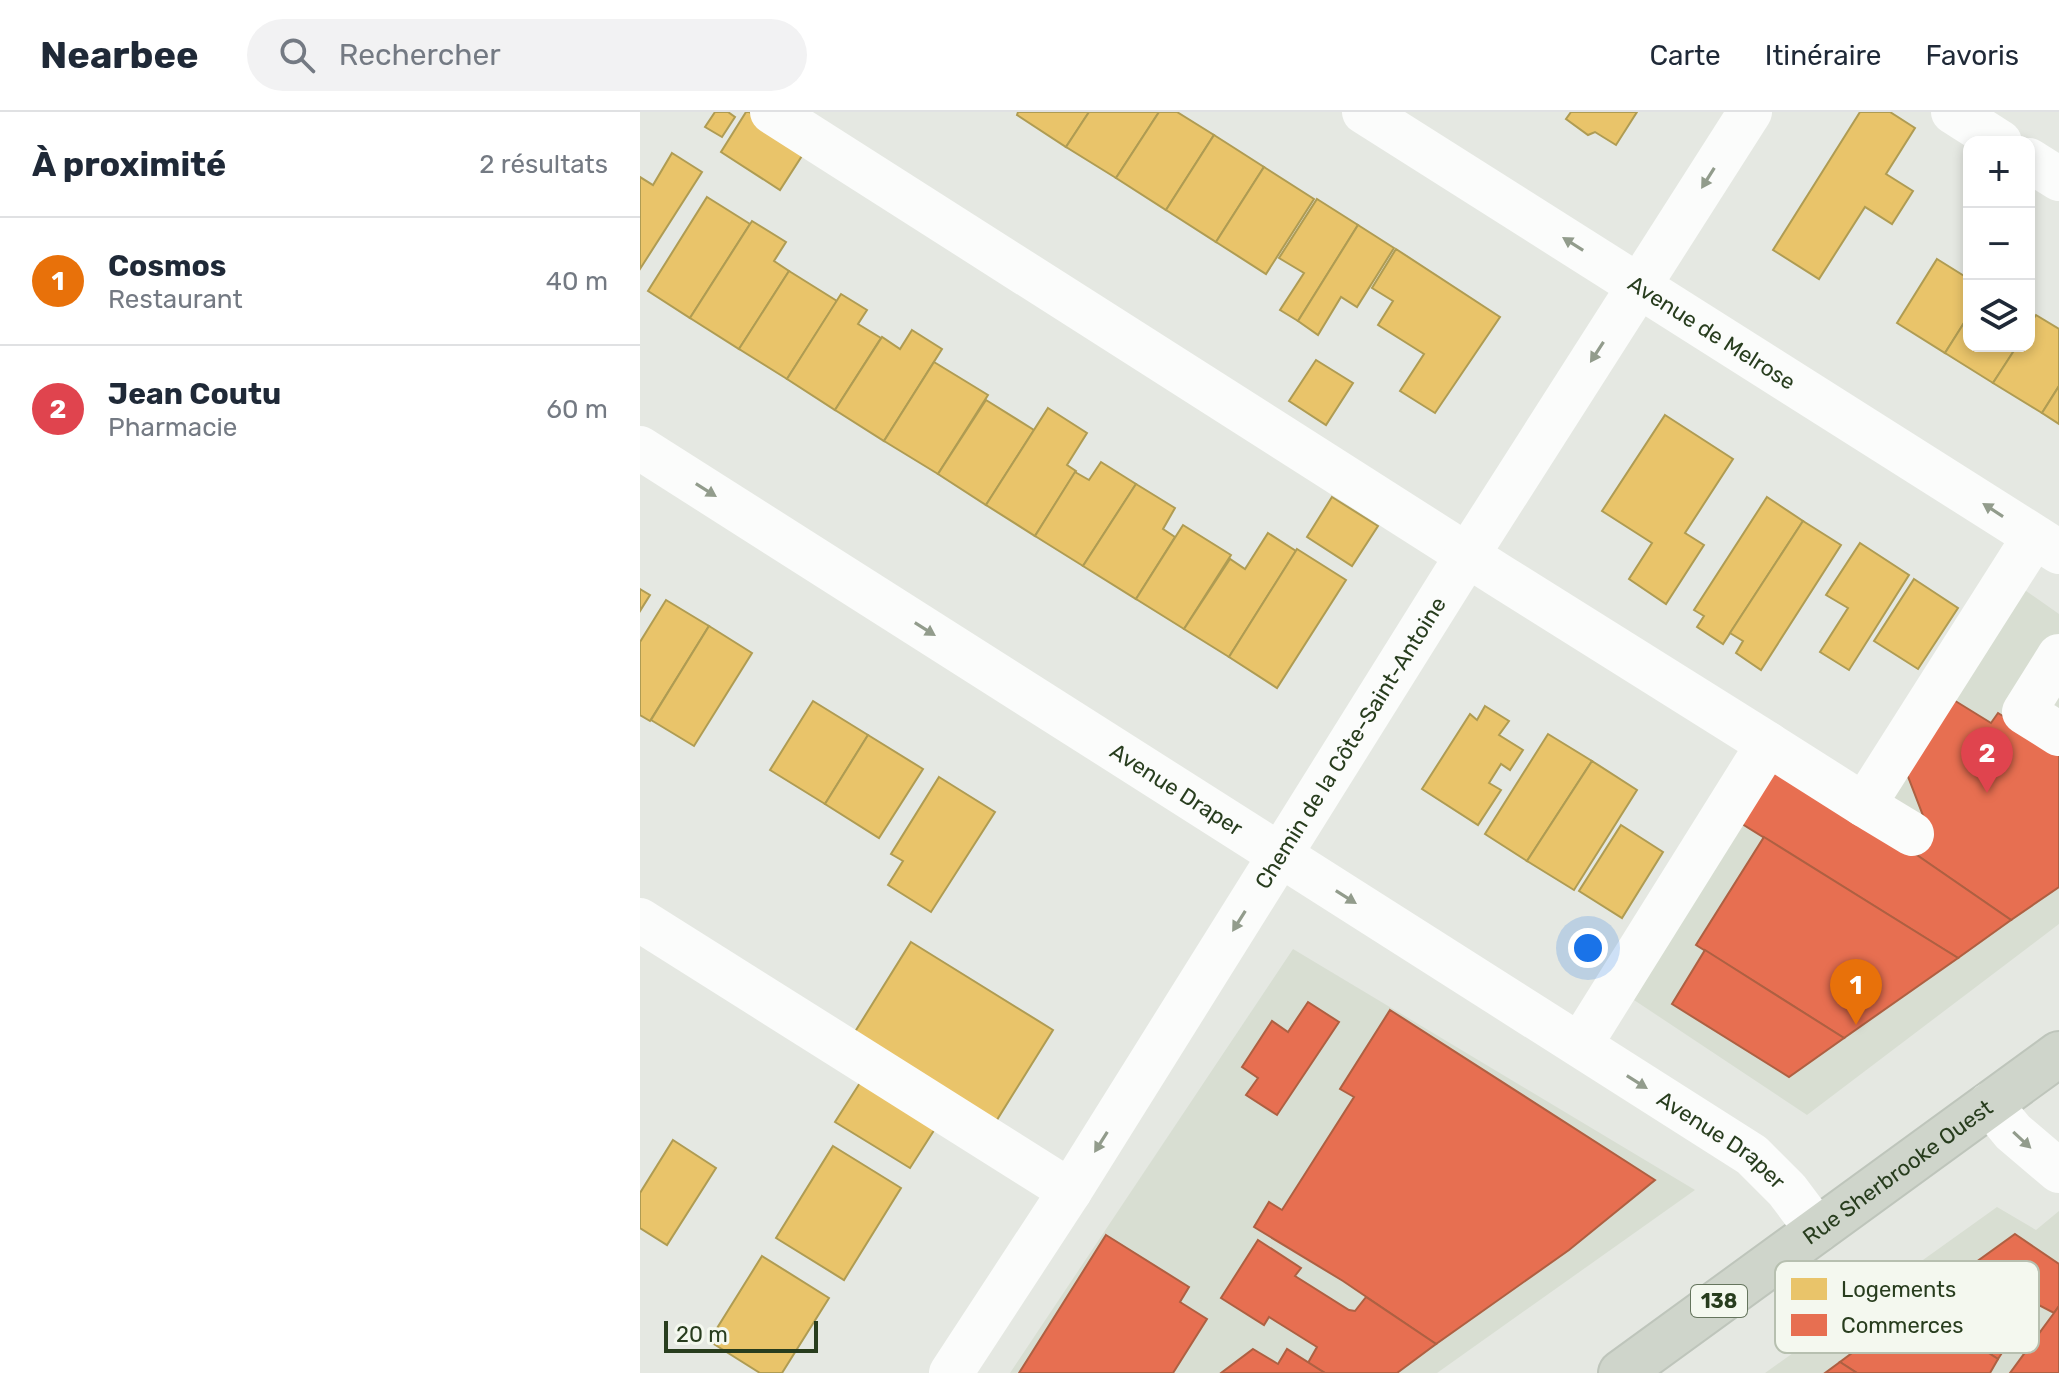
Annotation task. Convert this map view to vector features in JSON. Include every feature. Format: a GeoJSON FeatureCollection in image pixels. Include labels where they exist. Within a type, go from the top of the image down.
{"type":"FeatureCollection","features":[{"type":"Feature","properties":{"kind":"main road","name":"Rue Sherbrooke Ouest"},"geometry":{"type":"LineString","coordinates":[[1621,1373],[2059,1054]]}},
{"type":"Feature","properties":{"kind":"street"},"geometry":{"type":"LineString","coordinates":[[772,112],[1912,834]]}},
{"type":"Feature","properties":{"kind":"street","name":"Avenue de Melrose"},"geometry":{"type":"LineString","coordinates":[[1364,112],[2046,544]]}},
{"type":"Feature","properties":{"kind":"street","name":"Chemin de la Côte-Saint-Antoine"},"geometry":{"type":"LineString","coordinates":[[951,1373],[1070,1191],[1468,554],[1750,112]]}},
{"type":"Feature","properties":{"kind":"street"},"geometry":{"type":"LineString","coordinates":[[1953,112],[1991,136]]}},
{"type":"Feature","properties":{"kind":"street"},"geometry":{"type":"LineString","coordinates":[[2035,164],[2059,179]]}},
{"type":"Feature","properties":{"kind":"street","name":"Avenue Draper"},"geometry":{"type":"LineString","coordinates":[[640,448],[1752,1155],[1787,1190],[1817,1230]]}},
{"type":"Feature","properties":{"kind":"street"},"geometry":{"type":"LineString","coordinates":[[1864,805],[2046,544]]}},
{"type":"Feature","properties":{"kind":"street"},"geometry":{"type":"LineString","coordinates":[[2059,656],[2024,712],[2059,734]]}},
{"type":"Feature","properties":{"kind":"street"},"geometry":{"type":"LineString","coordinates":[[1580,1045],[1768,744]]}},
{"type":"Feature","properties":{"kind":"street"},"geometry":{"type":"LineString","coordinates":[[640,920],[1070,1191]]}},
{"type":"Feature","properties":{"kind":"street"},"geometry":{"type":"LineString","coordinates":[[1990,1104],[2013,1132],[2059,1171]]}},
{"type":"Feature","properties":{"kind":"shaded area"},"geometry":{"type":"Polygon","coordinates":[[[1999,572],[2059,614],[2059,924],[1807,1115],[1634,1000],[1788,737],[1856,788],[1999,572]]]}},
{"type":"Feature","properties":{"kind":"shaded area"},"geometry":{"type":"Polygon","coordinates":[[[1293,949],[1695,1190],[1437,1373],[1010,1373],[1293,949]]]}},
{"type":"Feature","properties":{"kind":"shaded area"},"geometry":{"type":"Polygon","coordinates":[[[1997,1207],[2036,1230],[2059,1211],[2059,1373],[1765,1373],[1793,1353],[2039,1353],[2039,1261],[1922,1261],[1997,1207]]]}},
{"type":"Feature","properties":{"kind":"building: Logements"},"geometry":{"type":"Polygon","coordinates":[[[715,112],[728,112],[735,117],[722,137],[705,127],[715,112]]]}},
{"type":"Feature","properties":{"kind":"building: Logements"},"geometry":{"type":"Polygon","coordinates":[[[746,112],[807,148],[780,190],[721,152],[746,112]]]}},
{"type":"Feature","properties":{"kind":"building: Logements"},"geometry":{"type":"Polygon","coordinates":[[[1018,112],[1089,112],[1066,147],[1017,115],[1018,112]]]}},
{"type":"Feature","properties":{"kind":"building: Logements"},"geometry":{"type":"Polygon","coordinates":[[[1089,112],[1159,112],[1116,178],[1066,147],[1089,112]]]}},
{"type":"Feature","properties":{"kind":"building: Logements"},"geometry":{"type":"Polygon","coordinates":[[[1159,112],[1177,112],[1214,135],[1166,210],[1116,178],[1159,112]]]}},
{"type":"Feature","properties":{"kind":"building: Logements"},"geometry":{"type":"Polygon","coordinates":[[[1571,112],[1637,112],[1616,145],[1595,132],[1588,135],[1566,119],[1571,112]]]}},
{"type":"Feature","properties":{"kind":"building: Logements"},"geometry":{"type":"Polygon","coordinates":[[[1860,112],[1890,112],[1915,128],[1886,174],[1913,191],[1892,224],[1865,207],[1819,279],[1773,250],[1860,112]]]}},
{"type":"Feature","properties":{"kind":"building: Logements"},"geometry":{"type":"Polygon","coordinates":[[[1214,135],[1264,167],[1216,242],[1166,210],[1214,135]]]}},
{"type":"Feature","properties":{"kind":"building: Logements"},"geometry":{"type":"Polygon","coordinates":[[[672,153],[702,172],[640,269],[640,177],[653,185],[672,153]]]}},
{"type":"Feature","properties":{"kind":"building: Logements"},"geometry":{"type":"Polygon","coordinates":[[[1264,167],[1314,199],[1266,274],[1216,242],[1264,167]]]}},
{"type":"Feature","properties":{"kind":"building: Logements"},"geometry":{"type":"Polygon","coordinates":[[[707,197],[750,224],[690,318],[648,291],[707,197]]]}},
{"type":"Feature","properties":{"kind":"building: Logements"},"geometry":{"type":"Polygon","coordinates":[[[1317,199],[1358,225],[1298,321],[1280,310],[1304,273],[1279,258],[1317,199]]]}},
{"type":"Feature","properties":{"kind":"building: Logements"},"geometry":{"type":"Polygon","coordinates":[[[752,221],[786,242],[774,261],[789,271],[739,349],[690,318],[752,221]]]}},
{"type":"Feature","properties":{"kind":"building: Logements"},"geometry":{"type":"Polygon","coordinates":[[[1358,225],[1394,248],[1357,307],[1341,297],[1318,335],[1298,321],[1358,225]]]}},
{"type":"Feature","properties":{"kind":"building: Logements"},"geometry":{"type":"Polygon","coordinates":[[[1396,249],[1500,317],[1435,413],[1400,391],[1424,354],[1378,325],[1393,301],[1372,288],[1396,249]]]}},
{"type":"Feature","properties":{"kind":"building: Logements"},"geometry":{"type":"Polygon","coordinates":[[[1937,259],[1963,275],[1963,324],[1945,353],[1897,323],[1937,259]]]}},
{"type":"Feature","properties":{"kind":"building: Logements"},"geometry":{"type":"Polygon","coordinates":[[[789,271],[837,301],[787,379],[739,349],[789,271]]]}},
{"type":"Feature","properties":{"kind":"building: Logements"},"geometry":{"type":"Polygon","coordinates":[[[841,294],[867,310],[858,324],[881,338],[835,410],[787,379],[841,294]]]}},
{"type":"Feature","properties":{"kind":"building: Logements"},"geometry":{"type":"Polygon","coordinates":[[[2035,317],[2059,329],[2059,386],[2042,413],[1993,383],[2013,352],[2035,352],[2035,317]]]}},
{"type":"Feature","properties":{"kind":"building: Logements"},"geometry":{"type":"Polygon","coordinates":[[[1963,324],[1963,352],[2013,352],[1993,383],[1945,353],[1963,324]]]}},
{"type":"Feature","properties":{"kind":"building: Logements"},"geometry":{"type":"Polygon","coordinates":[[[912,330],[942,349],[884,441],[835,410],[882,337],[900,349],[912,330]]]}},
{"type":"Feature","properties":{"kind":"building: Logements"},"geometry":{"type":"Polygon","coordinates":[[[1316,360],[1353,383],[1326,425],[1289,401],[1316,360]]]}},
{"type":"Feature","properties":{"kind":"building: Logements"},"geometry":{"type":"Polygon","coordinates":[[[934,362],[988,395],[938,474],[884,441],[934,362]]]}},
{"type":"Feature","properties":{"kind":"building: Logements"},"geometry":{"type":"Polygon","coordinates":[[[2059,386],[2059,424],[2042,413],[2059,386]]]}},
{"type":"Feature","properties":{"kind":"building: Logements"},"geometry":{"type":"Polygon","coordinates":[[[986,400],[1034,430],[986,505],[938,474],[986,400]]]}},
{"type":"Feature","properties":{"kind":"building: Logements"},"geometry":{"type":"Polygon","coordinates":[[[1048,408],[1087,433],[1067,465],[1076,471],[1035,536],[986,505],[1048,408]]]}},
{"type":"Feature","properties":{"kind":"building: Logements"},"geometry":{"type":"Polygon","coordinates":[[[1665,415],[1733,459],[1685,533],[1704,545],[1666,604],[1629,579],[1652,543],[1602,511],[1665,415]]]}},
{"type":"Feature","properties":{"kind":"building: Logements"},"geometry":{"type":"Polygon","coordinates":[[[1101,462],[1136,484],[1083,566],[1035,536],[1075,472],[1089,480],[1101,462]]]}},
{"type":"Feature","properties":{"kind":"building: Logements"},"geometry":{"type":"Polygon","coordinates":[[[1136,484],[1175,508],[1163,529],[1175,537],[1136,599],[1083,566],[1136,484]]]}},
{"type":"Feature","properties":{"kind":"building: Logements"},"geometry":{"type":"Polygon","coordinates":[[[1332,497],[1378,526],[1352,566],[1307,537],[1332,497]]]}},
{"type":"Feature","properties":{"kind":"building: Logements"},"geometry":{"type":"Polygon","coordinates":[[[1767,497],[1803,521],[1723,644],[1697,627],[1704,616],[1694,610],[1767,497]]]}},
{"type":"Feature","properties":{"kind":"building: Logements"},"geometry":{"type":"Polygon","coordinates":[[[1803,521],[1841,545],[1761,670],[1736,653],[1743,641],[1730,633],[1803,521]]]}},
{"type":"Feature","properties":{"kind":"building: Logements"},"geometry":{"type":"Polygon","coordinates":[[[1183,525],[1231,555],[1184,629],[1136,599],[1183,525]]]}},
{"type":"Feature","properties":{"kind":"building: Logements"},"geometry":{"type":"Polygon","coordinates":[[[1268,533],[1296,551],[1229,657],[1184,629],[1230,559],[1245,569],[1268,533]]]}},
{"type":"Feature","properties":{"kind":"building: Logements"},"geometry":{"type":"Polygon","coordinates":[[[1860,543],[1909,575],[1849,670],[1820,652],[1848,608],[1826,595],[1860,543]]]}},
{"type":"Feature","properties":{"kind":"building: Logements"},"geometry":{"type":"Polygon","coordinates":[[[1297,549],[1346,580],[1277,688],[1229,657],[1297,549]]]}},
{"type":"Feature","properties":{"kind":"building: Logements"},"geometry":{"type":"Polygon","coordinates":[[[1914,579],[1958,608],[1918,669],[1874,641],[1914,579]]]}},
{"type":"Feature","properties":{"kind":"building: Logements"},"geometry":{"type":"Polygon","coordinates":[[[640,589],[650,595],[640,611],[640,589]]]}},
{"type":"Feature","properties":{"kind":"building: Logements"},"geometry":{"type":"Polygon","coordinates":[[[666,600],[709,626],[650,721],[640,715],[640,642],[666,600]]]}},
{"type":"Feature","properties":{"kind":"building: Logements"},"geometry":{"type":"Polygon","coordinates":[[[709,626],[752,653],[694,746],[651,720],[709,626]]]}},
{"type":"Feature","properties":{"kind":"building: Logements"},"geometry":{"type":"Polygon","coordinates":[[[813,701],[868,735],[825,804],[770,770],[813,701]]]}},
{"type":"Feature","properties":{"kind":"building: Logements"},"geometry":{"type":"Polygon","coordinates":[[[1485,706],[1509,721],[1499,735],[1523,750],[1510,770],[1501,764],[1489,783],[1501,790],[1478,825],[1422,789],[1470,714],[1477,720],[1485,706]]]}},
{"type":"Feature","properties":{"kind":"building: Logements"},"geometry":{"type":"Polygon","coordinates":[[[1548,734],[1592,761],[1527,861],[1485,834],[1548,734]]]}},
{"type":"Feature","properties":{"kind":"building: Logements"},"geometry":{"type":"Polygon","coordinates":[[[868,735],[923,769],[879,838],[825,804],[868,735]]]}},
{"type":"Feature","properties":{"kind":"building: Logements"},"geometry":{"type":"Polygon","coordinates":[[[1592,761],[1637,790],[1574,890],[1527,861],[1592,761]]]}},
{"type":"Feature","properties":{"kind":"building: Logements"},"geometry":{"type":"Polygon","coordinates":[[[939,777],[995,812],[931,912],[888,885],[903,861],[891,854],[939,777]]]}},
{"type":"Feature","properties":{"kind":"building: Logements"},"geometry":{"type":"Polygon","coordinates":[[[1621,825],[1663,852],[1622,918],[1579,891],[1621,825]]]}},
{"type":"Feature","properties":{"kind":"building: Logements"},"geometry":{"type":"Polygon","coordinates":[[[911,942],[1053,1030],[995,1123],[853,1035],[911,942]]]}},
{"type":"Feature","properties":{"kind":"building: Logements"},"geometry":{"type":"Polygon","coordinates":[[[863,1078],[938,1124],[910,1168],[835,1122],[863,1078]]]}},
{"type":"Feature","properties":{"kind":"building: Logements"},"geometry":{"type":"Polygon","coordinates":[[[673,1140],[716,1168],[667,1245],[640,1228],[640,1193],[673,1140]]]}},
{"type":"Feature","properties":{"kind":"building: Logements"},"geometry":{"type":"Polygon","coordinates":[[[833,1146],[901,1188],[844,1280],[776,1238],[833,1146]]]}},
{"type":"Feature","properties":{"kind":"building: Logements"},"geometry":{"type":"Polygon","coordinates":[[[762,1256],[829,1298],[782,1373],[760,1373],[709,1341],[762,1256]]]}},
{"type":"Feature","properties":{"kind":"building: Commerces"},"geometry":{"type":"Polygon","coordinates":[[[1944,694],[1991,723],[1998,713],[2059,751],[2059,887],[2011,920],[1911,851],[1927,826],[1902,761],[1944,694]]]}},
{"type":"Feature","properties":{"kind":"building: Commerces"},"geometry":{"type":"Polygon","coordinates":[[[1769,763],[1911,851],[2011,920],[1958,958],[1734,819],[1769,763]]]}},
{"type":"Feature","properties":{"kind":"building: Commerces"},"geometry":{"type":"Polygon","coordinates":[[[1764,837],[1958,958],[1844,1038],[1696,945],[1764,837]]]}},
{"type":"Feature","properties":{"kind":"building: Commerces"},"geometry":{"type":"Polygon","coordinates":[[[1705,950],[1844,1038],[1789,1077],[1672,1004],[1705,950]]]}},
{"type":"Feature","properties":{"kind":"building: Commerces"},"geometry":{"type":"Polygon","coordinates":[[[1308,1002],[1339,1022],[1277,1115],[1246,1095],[1258,1078],[1242,1067],[1272,1021],[1288,1032],[1308,1002]]]}},
{"type":"Feature","properties":{"kind":"building: Commerces"},"geometry":{"type":"Polygon","coordinates":[[[1390,1010],[1655,1180],[1569,1250],[1436,1344],[1343,1281],[1254,1227],[1269,1202],[1282,1210],[1354,1097],[1340,1089],[1390,1010]]]}},
{"type":"Feature","properties":{"kind":"building: Commerces"},"geometry":{"type":"Polygon","coordinates":[[[2015,1234],[2059,1264],[2059,1306],[2054,1313],[2039,1305],[2039,1261],[1978,1261],[2015,1234]]]}},
{"type":"Feature","properties":{"kind":"building: Commerces"},"geometry":{"type":"Polygon","coordinates":[[[1106,1235],[1189,1287],[1180,1302],[1207,1319],[1173,1373],[1019,1373],[1106,1235]]]}},
{"type":"Feature","properties":{"kind":"building: Commerces"},"geometry":{"type":"Polygon","coordinates":[[[1258,1240],[1301,1268],[1295,1276],[1349,1310],[1355,1311],[1366,1297],[1436,1344],[1397,1373],[1325,1373],[1308,1363],[1317,1347],[1269,1317],[1264,1325],[1221,1298],[1258,1240]]]}},
{"type":"Feature","properties":{"kind":"building: Commerces"},"geometry":{"type":"Polygon","coordinates":[[[2059,1306],[2059,1373],[2010,1373],[2025,1353],[2039,1353],[2039,1333],[2059,1306]]]}},
{"type":"Feature","properties":{"kind":"building: Commerces"},"geometry":{"type":"Polygon","coordinates":[[[1253,1349],[1278,1364],[1287,1349],[1325,1373],[1221,1373],[1253,1349]]]}},
{"type":"Feature","properties":{"kind":"building: Commerces"},"geometry":{"type":"Polygon","coordinates":[[[1852,1353],[1989,1353],[1998,1359],[1990,1373],[1857,1373],[1840,1362],[1852,1353]]]}},
{"type":"Feature","properties":{"kind":"building: Commerces"},"geometry":{"type":"Polygon","coordinates":[[[1989,1353],[2002,1353],[1998,1359],[1989,1353]]]}},
{"type":"Feature","properties":{"kind":"building: Commerces"},"geometry":{"type":"Polygon","coordinates":[[[1840,1362],[1857,1373],[1825,1373],[1840,1362]]]}},
{"type":"Feature","properties":{"kind":"place","name":"Jean Coutu"},"geometry":{"type":"Point","coordinates":[1987,793]}},
{"type":"Feature","properties":{"kind":"place","name":"Cosmos"},"geometry":{"type":"Point","coordinates":[1856,1025]}}]}
